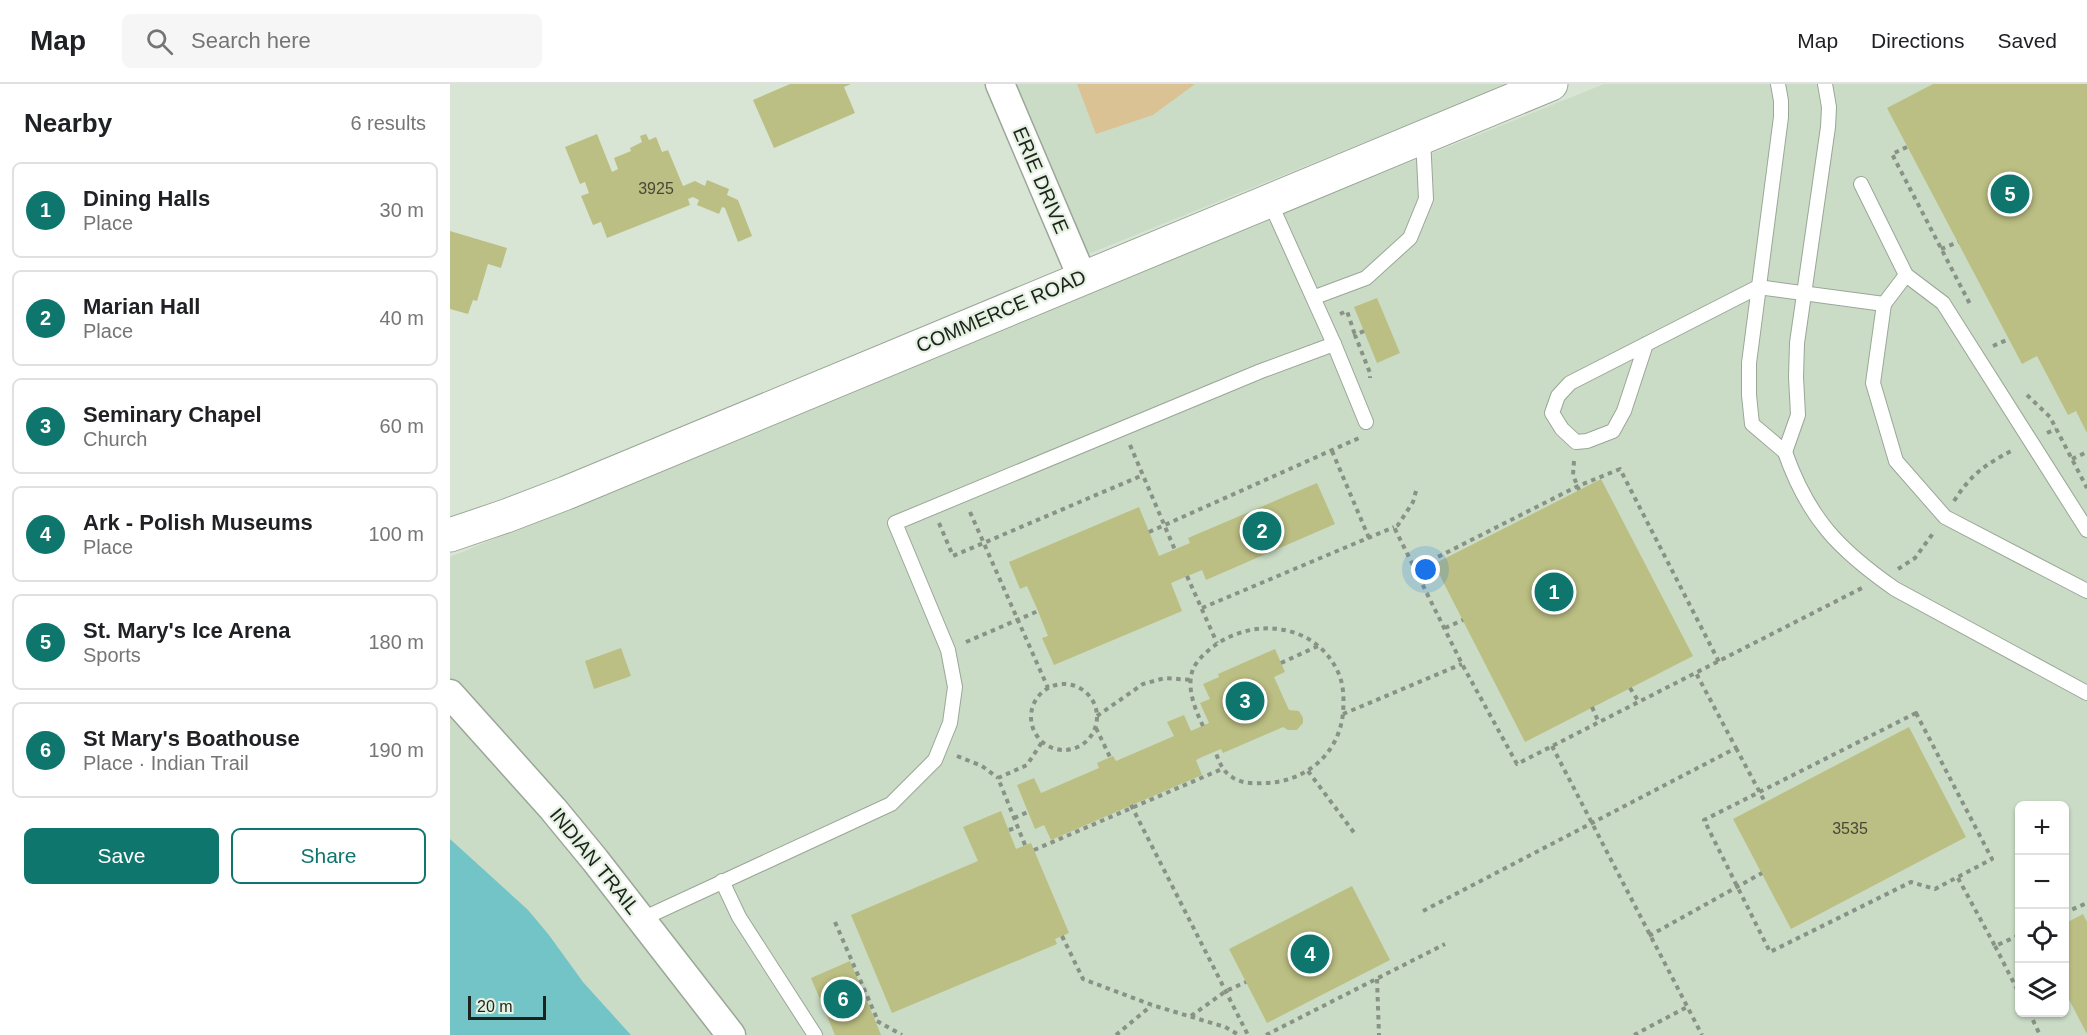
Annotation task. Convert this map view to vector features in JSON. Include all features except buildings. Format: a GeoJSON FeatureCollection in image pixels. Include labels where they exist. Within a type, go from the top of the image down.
{"type":"FeatureCollection","features":[{"type":"Feature","properties":{"kind":"main road","name":"COMMERCE ROAD"},"geometry":{"type":"LineString","coordinates":[[450,535],[556,497],[1551,84]]}},
{"type":"Feature","properties":{"kind":"street","name":"ERIE DRIVE"},"geometry":{"type":"LineString","coordinates":[[1000,84],[1082,277]]}},
{"type":"Feature","properties":{"kind":"street","name":"INDIAN TRAIL"},"geometry":{"type":"LineString","coordinates":[[450,694],[553,809],[642,919],[731,1035]]}},
{"type":"Feature","properties":{"kind":"lane"},"geometry":{"type":"LineString","coordinates":[[1778,84],[1781,117],[1749,363],[1752,423],[1785,452],[1791,471],[1818,520],[1839,544],[1881,579],[1895,589],[2087,693]]}},
{"type":"Feature","properties":{"kind":"lane"},"geometry":{"type":"LineString","coordinates":[[1785,452],[1798,415],[1796,360],[1828,127],[1829,107],[1825,84]]}},
{"type":"Feature","properties":{"kind":"lane"},"geometry":{"type":"LineString","coordinates":[[1314,297],[1366,278],[1410,238],[1426,199],[1423,137]]}},
{"type":"Feature","properties":{"kind":"lane"},"geometry":{"type":"LineString","coordinates":[[1861,184],[1906,275],[1943,303],[2087,530]]}},
{"type":"Feature","properties":{"kind":"lane"},"geometry":{"type":"LineString","coordinates":[[1269,200],[1314,297],[1366,422]]}},
{"type":"Feature","properties":{"kind":"lane"},"geometry":{"type":"LineString","coordinates":[[1906,275],[1884,304],[1873,383],[1896,461],[1945,517],[2087,591]]}},
{"type":"Feature","properties":{"kind":"lane"},"geometry":{"type":"LineString","coordinates":[[1646,344],[1624,411],[1613,431],[1587,441],[1576,442],[1562,429],[1552,413],[1558,396],[1570,383],[1646,344],[1758,287],[1884,304]]}},
{"type":"Feature","properties":{"kind":"lane"},"geometry":{"type":"LineString","coordinates":[[642,919],[891,804],[935,760],[951,723],[955,687],[948,650],[895,523],[1261,371],[1334,344]]}},
{"type":"Feature","properties":{"kind":"lane"},"geometry":{"type":"LineString","coordinates":[[722,881],[739,917],[815,1035]]}},
{"type":"Feature","properties":{"kind":"path"},"geometry":{"type":"LineString","coordinates":[[1908,147],[1892,154],[1972,308]]}},
{"type":"Feature","properties":{"kind":"path"},"geometry":{"type":"LineString","coordinates":[[1941,249],[1958,242]]}},
{"type":"Feature","properties":{"kind":"path"},"geometry":{"type":"LineString","coordinates":[[1987,337],[1997,357]]}},
{"type":"Feature","properties":{"kind":"path"},"geometry":{"type":"LineString","coordinates":[[1992,347],[2009,339]]}},
{"type":"Feature","properties":{"kind":"path"},"geometry":{"type":"LineString","coordinates":[[2021,390],[2050,417],[2087,488]]}},
{"type":"Feature","properties":{"kind":"path"},"geometry":{"type":"LineString","coordinates":[[1149,532],[1359,440],[1366,422]]}},
{"type":"Feature","properties":{"kind":"path"},"geometry":{"type":"LineString","coordinates":[[1123,428],[1175,550]]}},
{"type":"Feature","properties":{"kind":"path"},"geometry":{"type":"LineString","coordinates":[[1394,527],[1462,664],[1517,764],[1881,579],[1916,558],[1965,484],[1982,467],[2030,440],[2056,429]]}},
{"type":"Feature","properties":{"kind":"path"},"geometry":{"type":"LineString","coordinates":[[1576,442],[1573,475],[1579,488]]}},
{"type":"Feature","properties":{"kind":"path"},"geometry":{"type":"LineString","coordinates":[[1332,451],[1369,538]]}},
{"type":"Feature","properties":{"kind":"path"},"geometry":{"type":"LineString","coordinates":[[2072,459],[2087,452]]}},
{"type":"Feature","properties":{"kind":"path"},"geometry":{"type":"LineString","coordinates":[[1414,569],[1620,469],[1719,662]]}},
{"type":"Feature","properties":{"kind":"path"},"geometry":{"type":"LineString","coordinates":[[932,507],[953,556],[1143,475]]}},
{"type":"Feature","properties":{"kind":"path"},"geometry":{"type":"LineString","coordinates":[[1202,608],[1398,525],[1413,502],[1416,491]]}},
{"type":"Feature","properties":{"kind":"path"},"geometry":{"type":"LineString","coordinates":[[963,494],[1047,688]]}},
{"type":"Feature","properties":{"kind":"path"},"geometry":{"type":"LineString","coordinates":[[1187,576],[1218,643]]}},
{"type":"Feature","properties":{"kind":"path"},"geometry":{"type":"LineString","coordinates":[[948,650],[1038,612]]}},
{"type":"Feature","properties":{"kind":"path"},"geometry":{"type":"LineString","coordinates":[[1445,628],[1463,620]]}},
{"type":"Feature","properties":{"kind":"path"},"geometry":{"type":"LineString","coordinates":[[1203,726],[1193,705],[1193,669],[1207,651],[1227,637],[1247,630],[1281,628],[1307,637],[1326,653],[1339,674],[1344,699],[1343,714],[1335,742],[1320,762],[1308,771],[1279,783],[1254,784],[1233,778],[1222,769],[1215,751]]}},
{"type":"Feature","properties":{"kind":"path"},"geometry":{"type":"LineString","coordinates":[[1281,663],[1318,646]]}},
{"type":"Feature","properties":{"kind":"path"},"geometry":{"type":"LineString","coordinates":[[1343,714],[1462,664]]}},
{"type":"Feature","properties":{"kind":"path"},"geometry":{"type":"LineString","coordinates":[[1696,673],[1766,802]]}},
{"type":"Feature","properties":{"kind":"path"},"geometry":{"type":"LineString","coordinates":[[1097,716],[1143,684],[1165,678],[1192,680]]}},
{"type":"Feature","properties":{"kind":"path"},"geometry":{"type":"LineString","coordinates":[[1058,684],[1069,684],[1089,695],[1095,705],[1097,716],[1090,737],[1082,745],[1061,750],[1042,742],[1032,724],[1031,714],[1039,695],[1047,688],[1058,684]]}},
{"type":"Feature","properties":{"kind":"path"},"geometry":{"type":"LineString","coordinates":[[1630,688],[1639,702]]}},
{"type":"Feature","properties":{"kind":"path"},"geometry":{"type":"LineString","coordinates":[[1592,707],[1599,723]]}},
{"type":"Feature","properties":{"kind":"path"},"geometry":{"type":"LineString","coordinates":[[1916,713],[1992,859],[1935,889],[1911,882],[1770,952],[1704,820],[1760,791],[1916,713]]}},
{"type":"Feature","properties":{"kind":"path"},"geometry":{"type":"LineString","coordinates":[[1095,727],[1110,757]]}},
{"type":"Feature","properties":{"kind":"path"},"geometry":{"type":"LineString","coordinates":[[998,778],[1027,765],[1042,742]]}},
{"type":"Feature","properties":{"kind":"path"},"geometry":{"type":"LineString","coordinates":[[1552,746],[1701,1035]]}},
{"type":"Feature","properties":{"kind":"path"},"geometry":{"type":"LineString","coordinates":[[1423,912],[1736,748]]}},
{"type":"Feature","properties":{"kind":"path"},"geometry":{"type":"LineString","coordinates":[[939,750],[982,766],[998,778],[1025,845]]}},
{"type":"Feature","properties":{"kind":"path"},"geometry":{"type":"LineString","coordinates":[[1034,850],[1222,769]]}},
{"type":"Feature","properties":{"kind":"path"},"geometry":{"type":"LineString","coordinates":[[1308,771],[1355,834]]}},
{"type":"Feature","properties":{"kind":"path"},"geometry":{"type":"LineString","coordinates":[[1132,807],[1248,1035]]}},
{"type":"Feature","properties":{"kind":"path"},"geometry":{"type":"LineString","coordinates":[[1014,818],[1028,812]]}},
{"type":"Feature","properties":{"kind":"path"},"geometry":{"type":"LineString","coordinates":[[1008,830],[1018,826]]}},
{"type":"Feature","properties":{"kind":"path"},"geometry":{"type":"LineString","coordinates":[[1649,936],[1762,873]]}},
{"type":"Feature","properties":{"kind":"path"},"geometry":{"type":"LineString","coordinates":[[1958,878],[2015,987]]}},
{"type":"Feature","properties":{"kind":"path"},"geometry":{"type":"LineString","coordinates":[[2069,911],[2087,903]]}},
{"type":"Feature","properties":{"kind":"path"},"geometry":{"type":"LineString","coordinates":[[835,922],[876,1021],[902,1035]]}},
{"type":"Feature","properties":{"kind":"path"},"geometry":{"type":"LineString","coordinates":[[1062,936],[1083,979],[1152,1005],[1225,1027],[1239,1035]]}},
{"type":"Feature","properties":{"kind":"path"},"geometry":{"type":"LineString","coordinates":[[1995,946],[2015,936]]}},
{"type":"Feature","properties":{"kind":"path"},"geometry":{"type":"LineString","coordinates":[[1266,1035],[1445,944]]}},
{"type":"Feature","properties":{"kind":"path"},"geometry":{"type":"LineString","coordinates":[[1377,978],[1379,1035]]}},
{"type":"Feature","properties":{"kind":"path"},"geometry":{"type":"LineString","coordinates":[[1191,1017],[1226,991],[1246,982]]}},
{"type":"Feature","properties":{"kind":"path"},"geometry":{"type":"LineString","coordinates":[[1116,1035],[1152,1005]]}},
{"type":"Feature","properties":{"kind":"path"},"geometry":{"type":"LineString","coordinates":[[1634,1035],[1687,1007]]}},
{"type":"Feature","properties":{"kind":"path"},"geometry":{"type":"LineString","coordinates":[[2031,1017],[2040,1035]]}},
{"type":"Feature","properties":{"kind":"shaded area"},"geometry":{"type":"Polygon","coordinates":[[[1015,84],[1508,84],[1086,255],[1015,84]]]}},
{"type":"Feature","properties":{"kind":"shaded area"},"geometry":{"type":"Polygon","coordinates":[[[1077,84],[1195,84],[1153,115],[1096,134],[1077,84]]]}},
{"type":"Feature","properties":{"kind":"shaded area"},"geometry":{"type":"Polygon","coordinates":[[[1604,84],[2087,84],[2087,1035],[631,1035],[583,982],[549,935],[450,839],[450,557],[1247,228],[1604,84]]]}},
{"type":"Feature","properties":{"kind":"water"},"geometry":{"type":"Polygon","coordinates":[[[450,839],[528,910],[583,982],[631,1035],[450,1035],[450,839]]]}},
{"type":"Feature","properties":{"kind":"place","name":"St. Mary's Ice Arena"},"geometry":{"type":"Point","coordinates":[2010,194]}},
{"type":"Feature","properties":{"kind":"place","name":"Marian Hall"},"geometry":{"type":"Point","coordinates":[1262,531]}},
{"type":"Feature","properties":{"kind":"place","name":"Dining Halls"},"geometry":{"type":"Point","coordinates":[1554,592]}},
{"type":"Feature","properties":{"kind":"place","name":"Seminary Chapel"},"geometry":{"type":"Point","coordinates":[1245,701]}},
{"type":"Feature","properties":{"kind":"place","name":"Ark - Polish Museums"},"geometry":{"type":"Point","coordinates":[1310,954]}},
{"type":"Feature","properties":{"kind":"place","name":"St Mary's Boathouse"},"geometry":{"type":"Point","coordinates":[843,999]}}]}
